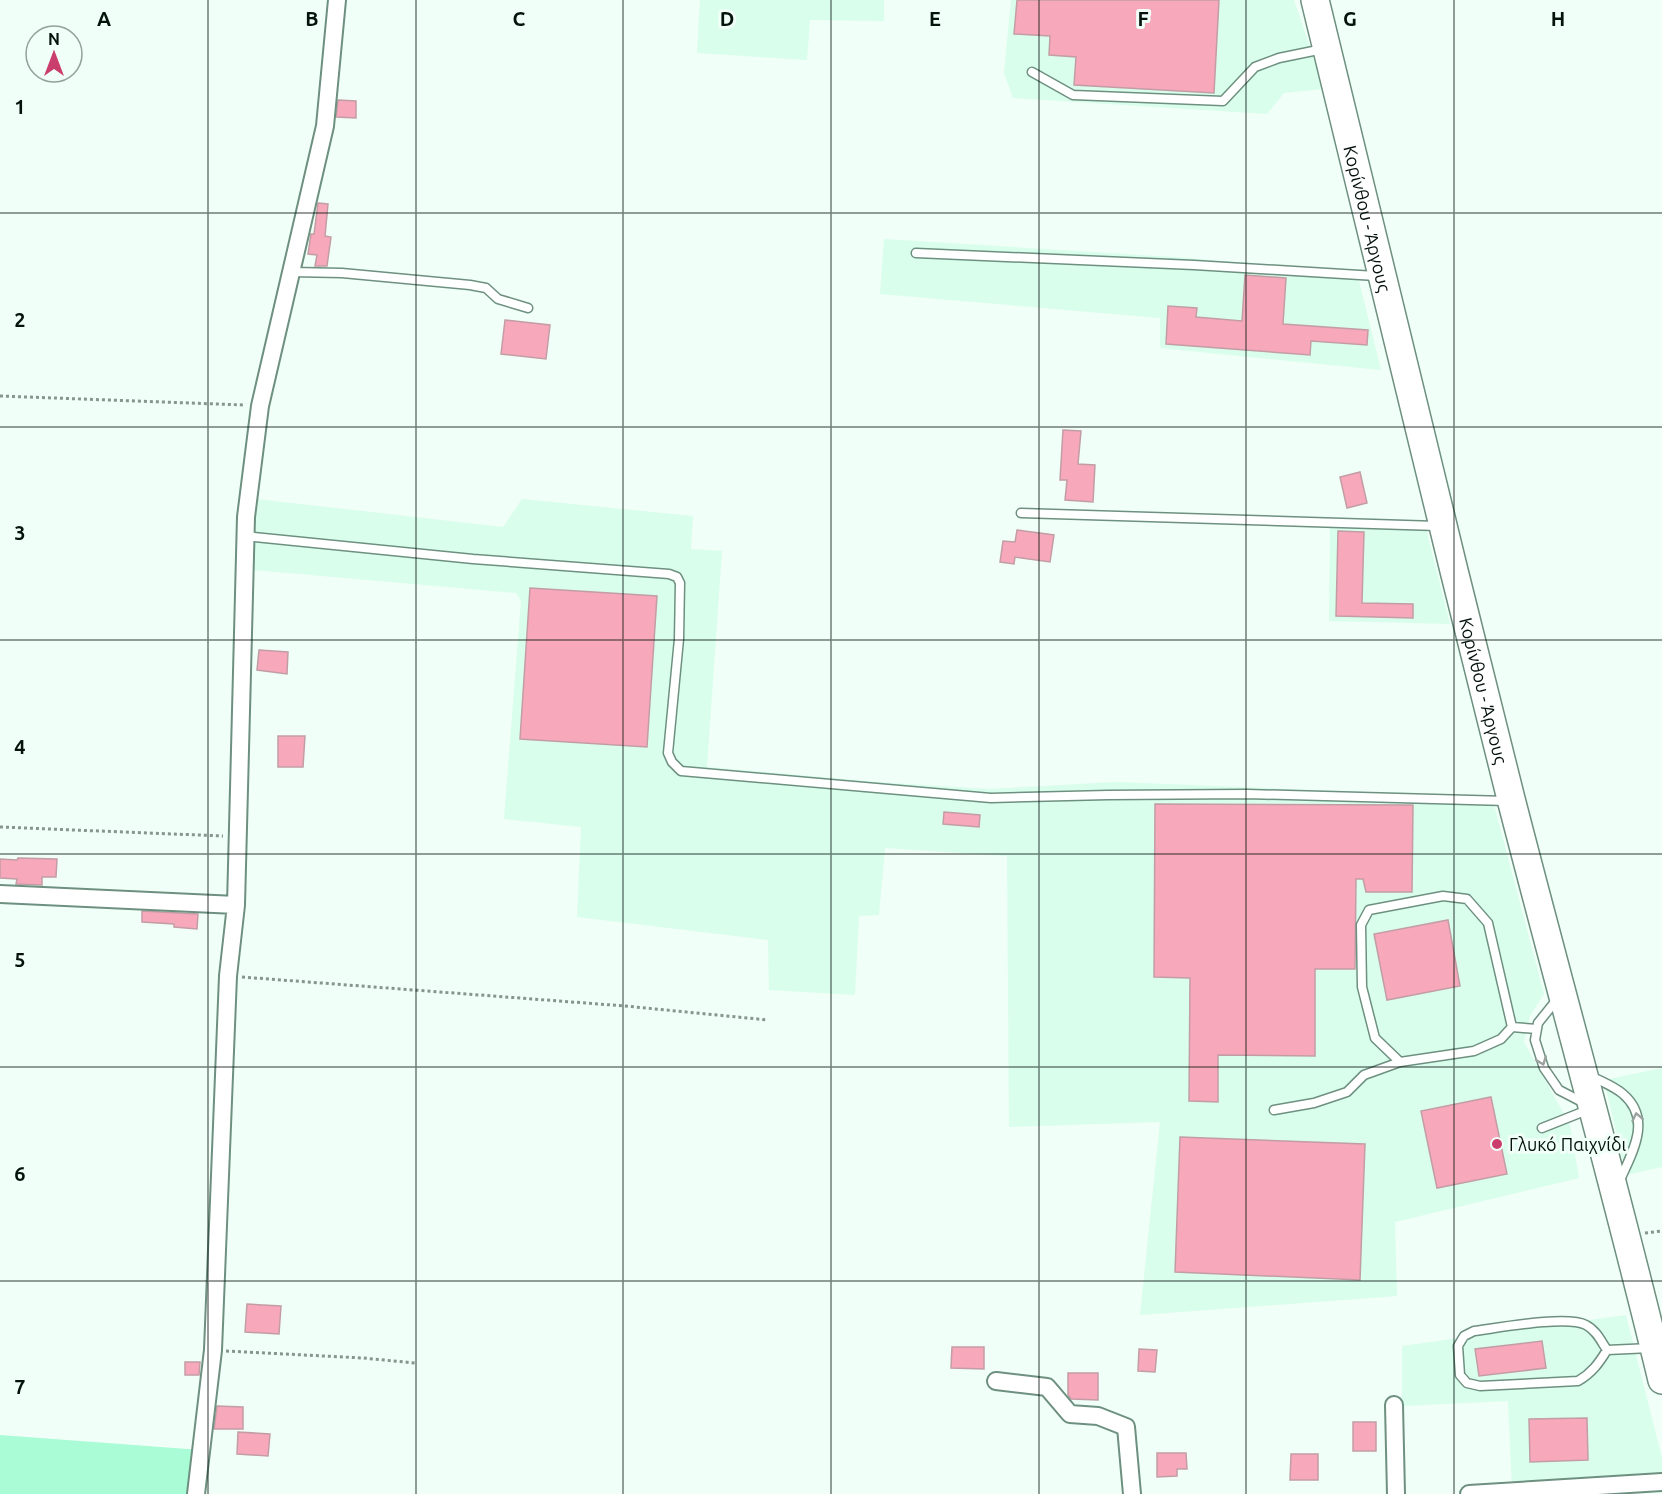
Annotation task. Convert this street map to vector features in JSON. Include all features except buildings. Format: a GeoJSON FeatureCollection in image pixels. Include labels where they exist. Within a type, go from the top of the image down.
{"type":"FeatureCollection","features":[{"type":"Feature","properties":{"kind":"main road","name":"Κορίνθου - Άργους"},"geometry":{"type":"LineString","coordinates":[[1315,0],[1380,277],[1512,801],[1662,1380]]}},
{"type":"Feature","properties":{"kind":"street"},"geometry":{"type":"LineString","coordinates":[[196,1494],[213,1350],[228,976],[236,905],[246,518],[260,406],[325,126],[338,0]]}},
{"type":"Feature","properties":{"kind":"street"},"geometry":{"type":"LineString","coordinates":[[0,894],[236,905]]}},
{"type":"Feature","properties":{"kind":"street"},"geometry":{"type":"LineString","coordinates":[[996,1380],[1047,1387],[1070,1414],[1098,1416],[1126,1427],[1132,1494]]}},
{"type":"Feature","properties":{"kind":"street"},"geometry":{"type":"LineString","coordinates":[[1394,1405],[1396,1494]]}},
{"type":"Feature","properties":{"kind":"street"},"geometry":{"type":"LineString","coordinates":[[1469,1494],[1662,1482]]}},
{"type":"Feature","properties":{"kind":"lane"},"geometry":{"type":"LineString","coordinates":[[1032,72],[1073,95],[1223,101],[1255,67],[1279,58],[1326,49]]}},
{"type":"Feature","properties":{"kind":"lane"},"geometry":{"type":"LineString","coordinates":[[915,253],[1194,265],[1380,277]]}},
{"type":"Feature","properties":{"kind":"lane"},"geometry":{"type":"LineString","coordinates":[[292,272],[342,273],[470,285],[486,288],[498,299],[528,308]]}},
{"type":"Feature","properties":{"kind":"lane"},"geometry":{"type":"LineString","coordinates":[[1021,513],[1444,526]]}},
{"type":"Feature","properties":{"kind":"lane"},"geometry":{"type":"LineString","coordinates":[[245,536],[473,559],[669,574],[677,577],[680,584],[679,639],[668,753],[672,762],[681,771],[991,798],[1247,794],[1512,801]]}},
{"type":"Feature","properties":{"kind":"lane"},"geometry":{"type":"LineString","coordinates":[[1400,1062],[1375,1038],[1362,987],[1361,925],[1369,910],[1443,896],[1467,899],[1488,923],[1512,1027]]}},
{"type":"Feature","properties":{"kind":"lane"},"geometry":{"type":"LineString","coordinates":[[1563,993],[1538,1023],[1535,1040],[1544,1068],[1559,1090],[1593,1108]]}},
{"type":"Feature","properties":{"kind":"lane"},"geometry":{"type":"LineString","coordinates":[[1512,1027],[1537,1029]]}},
{"type":"Feature","properties":{"kind":"lane"},"geometry":{"type":"LineString","coordinates":[[1274,1110],[1314,1103],[1347,1092],[1364,1075],[1400,1062],[1474,1051],[1502,1039],[1512,1027]]}},
{"type":"Feature","properties":{"kind":"lane"},"geometry":{"type":"LineString","coordinates":[[1584,1072],[1621,1092],[1635,1106],[1639,1127],[1634,1149],[1614,1192]]}},
{"type":"Feature","properties":{"kind":"lane"},"geometry":{"type":"LineString","coordinates":[[1542,1128],[1593,1108]]}},
{"type":"Feature","properties":{"kind":"lane"},"geometry":{"type":"LineString","coordinates":[[1570,1321],[1586,1325],[1596,1334],[1607,1350],[1599,1364],[1578,1381],[1480,1386],[1467,1383],[1460,1375],[1458,1346],[1464,1336],[1474,1331],[1570,1321]]}},
{"type":"Feature","properties":{"kind":"lane"},"geometry":{"type":"LineString","coordinates":[[1607,1350],[1654,1348]]}},
{"type":"Feature","properties":{"kind":"path"},"geometry":{"type":"LineString","coordinates":[[0,396],[260,406]]}},
{"type":"Feature","properties":{"kind":"path"},"geometry":{"type":"LineString","coordinates":[[0,827],[238,837]]}},
{"type":"Feature","properties":{"kind":"path"},"geometry":{"type":"LineString","coordinates":[[228,976],[614,1005],[768,1020]]}},
{"type":"Feature","properties":{"kind":"path"},"geometry":{"type":"LineString","coordinates":[[213,1350],[415,1363]]}},
{"type":"Feature","properties":{"kind":"shaded area"},"geometry":{"type":"Polygon","coordinates":[[[700,0],[884,0],[884,21],[810,20],[807,60],[697,53],[700,0]]]}},
{"type":"Feature","properties":{"kind":"shaded area"},"geometry":{"type":"Polygon","coordinates":[[[1011,0],[1294,0],[1324,89],[1284,93],[1267,114],[1013,98],[1004,73],[1011,0]]]}},
{"type":"Feature","properties":{"kind":"shaded area"},"geometry":{"type":"Polygon","coordinates":[[[884,239],[1189,258],[1357,273],[1381,370],[1160,348],[1160,318],[880,294],[884,239]]]}},
{"type":"Feature","properties":{"kind":"shaded area"},"geometry":{"type":"Polygon","coordinates":[[[248,498],[503,527],[522,499],[693,516],[691,549],[722,551],[707,767],[989,789],[1116,782],[1492,797],[1544,994],[1530,1016],[1524,1042],[1570,1125],[1579,1178],[1395,1222],[1397,1296],[1140,1315],[1160,1122],[1009,1127],[1007,856],[885,848],[879,915],[859,916],[855,995],[769,990],[768,940],[577,917],[581,827],[504,819],[521,601],[516,593],[244,569],[248,498]]]}},
{"type":"Feature","properties":{"kind":"shaded area"},"geometry":{"type":"Polygon","coordinates":[[[1330,522],[1425,525],[1450,624],[1329,621],[1330,522]]]}},
{"type":"Feature","properties":{"kind":"shaded area"},"geometry":{"type":"Polygon","coordinates":[[[1662,1068],[1662,1167],[1626,1175],[1604,1080],[1662,1068]]]}},
{"type":"Feature","properties":{"kind":"shaded area"},"geometry":{"type":"Polygon","coordinates":[[[1626,1315],[1662,1458],[1662,1482],[1512,1491],[1508,1401],[1402,1406],[1402,1346],[1626,1315]]]}},
{"type":"Feature","properties":{"kind":"green space"},"geometry":{"type":"Polygon","coordinates":[[[0,1435],[201,1450],[196,1494],[0,1494],[0,1435]]]}},
{"type":"Feature","properties":{"kind":"place","name":"Γλυκό Παιχνίδι"},"geometry":{"type":"Point","coordinates":[1497,1144]}}]}
